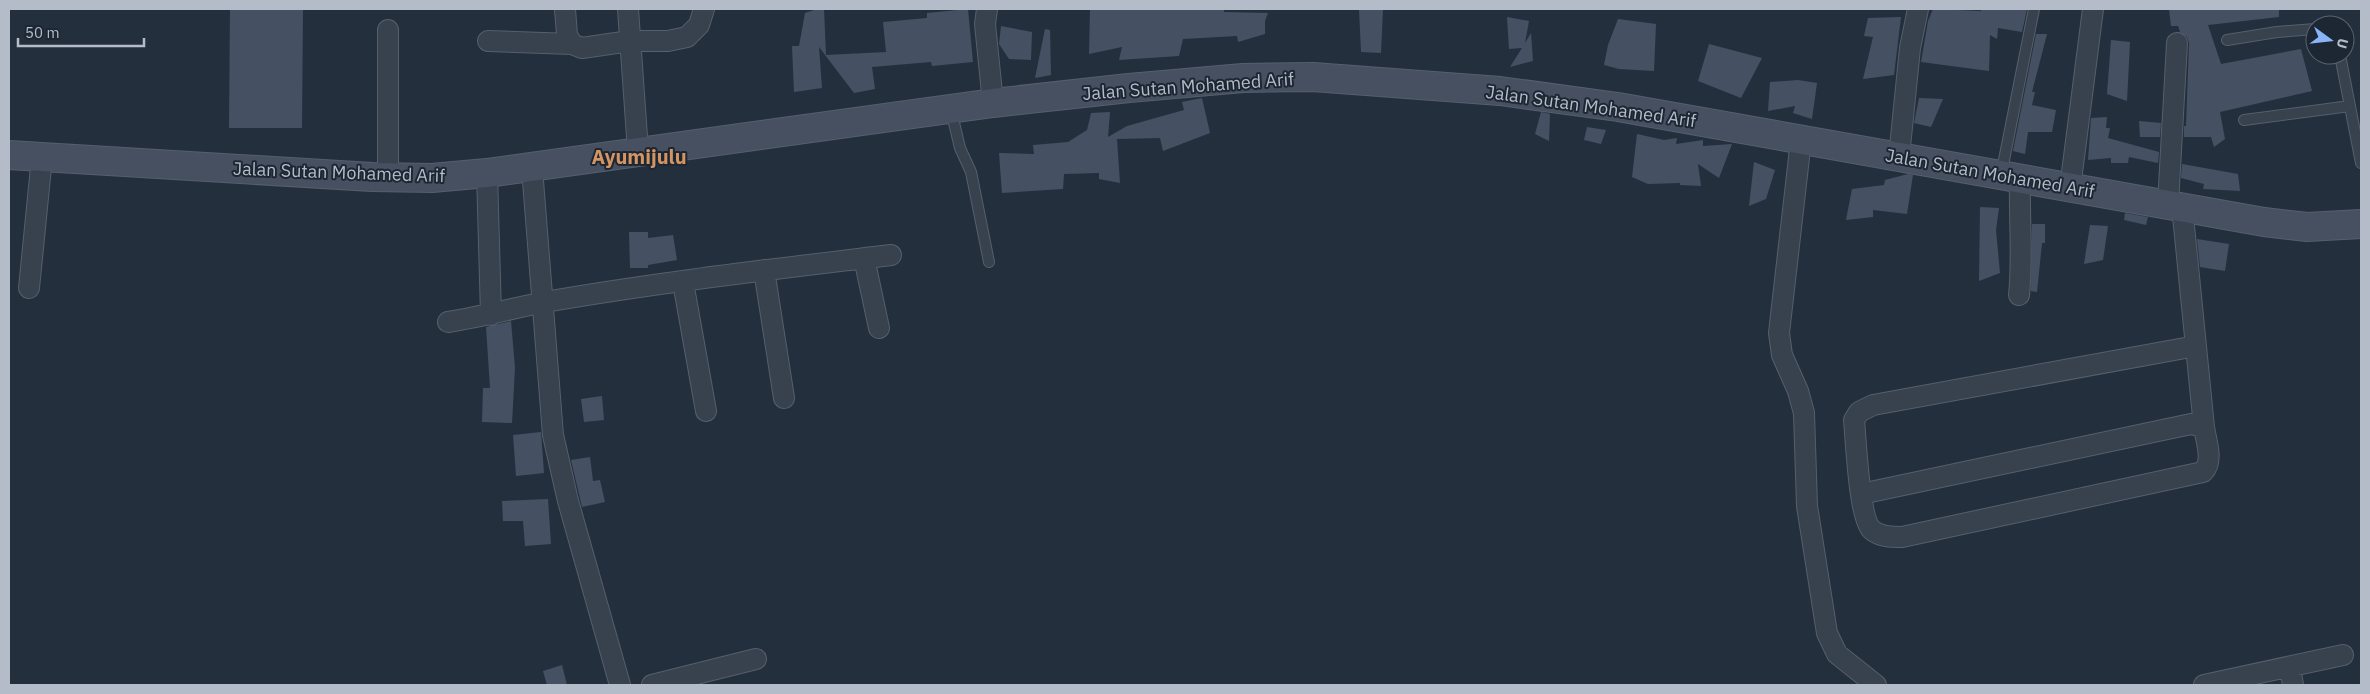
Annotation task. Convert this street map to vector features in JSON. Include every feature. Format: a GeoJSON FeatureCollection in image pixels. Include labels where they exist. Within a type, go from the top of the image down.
{"type":"FeatureCollection","features":[{"type":"Feature","properties":{"kind":"street"},"geometry":{"type":"LineString","coordinates":[[565,9],[567,35],[572,44]]}},
{"type":"Feature","properties":{"kind":"street"},"geometry":{"type":"LineString","coordinates":[[628,9],[638,151]]}},
{"type":"Feature","properties":{"kind":"street"},"geometry":{"type":"LineString","coordinates":[[488,41],[572,44],[582,48],[630,41],[668,41],[687,37],[699,25],[704,9]]}},
{"type":"Feature","properties":{"kind":"street"},"geometry":{"type":"LineString","coordinates":[[987,9],[986,24],[993,103]]}},
{"type":"Feature","properties":{"kind":"street"},"geometry":{"type":"LineString","coordinates":[[1899,157],[1910,48],[1918,9]]}},
{"type":"Feature","properties":{"kind":"street"},"geometry":{"type":"LineString","coordinates":[[2070,188],[2093,9]]}},
{"type":"Feature","properties":{"kind":"street"},"geometry":{"type":"LineString","coordinates":[[388,30],[388,177]]}},
{"type":"Feature","properties":{"kind":"street"},"geometry":{"type":"LineString","coordinates":[[2177,42],[2175,205],[2196,346],[2209,459],[2207,468],[2203,472],[1902,537],[1889,537],[1870,529],[1866,522],[1861,494],[1854,420],[1859,412],[1873,405],[2196,346]]}},
{"type":"Feature","properties":{"kind":"street","name":"Jalan Sutan Mohamed Arif"},"geometry":{"type":"LineString","coordinates":[[9,155],[432,178],[532,168],[638,151],[993,103],[1198,81],[1243,78],[1313,78],[1500,91],[1618,107],[2264,222],[2307,228],[2361,224]]}},
{"type":"Feature","properties":{"kind":"street"},"geometry":{"type":"LineString","coordinates":[[1801,140],[1779,332],[1781,348],[1782,355],[1798,391],[1804,413],[1807,506],[1827,633],[1837,654],[1876,685]]}},
{"type":"Feature","properties":{"kind":"street"},"geometry":{"type":"LineString","coordinates":[[28,288],[42,157]]}},
{"type":"Feature","properties":{"kind":"street"},"geometry":{"type":"LineString","coordinates":[[532,168],[553,436],[568,501],[620,685]]}},
{"type":"Feature","properties":{"kind":"street"},"geometry":{"type":"LineString","coordinates":[[487,173],[491,315]]}},
{"type":"Feature","properties":{"kind":"street"},"geometry":{"type":"LineString","coordinates":[[2010,178],[2019,220],[2021,275],[2019,295]]}},
{"type":"Feature","properties":{"kind":"street"},"geometry":{"type":"LineString","coordinates":[[448,322],[544,303],[764,270],[891,254]]}},
{"type":"Feature","properties":{"kind":"street"},"geometry":{"type":"LineString","coordinates":[[864,258],[878,328]]}},
{"type":"Feature","properties":{"kind":"street"},"geometry":{"type":"LineString","coordinates":[[764,270],[784,398]]}},
{"type":"Feature","properties":{"kind":"street"},"geometry":{"type":"LineString","coordinates":[[683,282],[706,411]]}},
{"type":"Feature","properties":{"kind":"street"},"geometry":{"type":"LineString","coordinates":[[1861,494],[2191,424],[2204,427]]}},
{"type":"Feature","properties":{"kind":"street"},"geometry":{"type":"LineString","coordinates":[[2204,685],[2292,676],[2343,655]]}},
{"type":"Feature","properties":{"kind":"street"},"geometry":{"type":"LineString","coordinates":[[652,685],[756,659]]}},
{"type":"Feature","properties":{"kind":"lane"},"geometry":{"type":"LineString","coordinates":[[2010,178],[2034,9]]}},
{"type":"Feature","properties":{"kind":"lane"},"geometry":{"type":"LineString","coordinates":[[2227,40],[2277,32],[2305,31]]}},
{"type":"Feature","properties":{"kind":"lane"},"geometry":{"type":"LineString","coordinates":[[2342,65],[2361,164]]}},
{"type":"Feature","properties":{"kind":"lane"},"geometry":{"type":"LineString","coordinates":[[2244,120],[2350,106]]}},
{"type":"Feature","properties":{"kind":"lane"},"geometry":{"type":"LineString","coordinates":[[950,109],[960,148],[971,172],[989,262]]}},
{"type":"Feature","properties":{"kind":"building"},"geometry":{"type":"Polygon","coordinates":[[[230,9],[303,9],[302,128],[229,128],[230,9]]]}},
{"type":"Feature","properties":{"kind":"building"},"geometry":{"type":"Polygon","coordinates":[[[824,9],[826,55],[886,52],[883,22],[927,18],[927,13],[968,9],[973,62],[932,66],[931,62],[872,67],[875,89],[854,93],[819,47],[822,88],[794,92],[792,46],[799,46],[805,13],[824,9]]]}},
{"type":"Feature","properties":{"kind":"building"},"geometry":{"type":"Polygon","coordinates":[[[1090,9],[1224,9],[1224,12],[1268,13],[1265,21],[1265,34],[1238,42],[1237,36],[1183,39],[1179,56],[1119,60],[1122,47],[1089,54],[1090,9]]]}},
{"type":"Feature","properties":{"kind":"building"},"geometry":{"type":"Polygon","coordinates":[[[1359,9],[1383,9],[1381,53],[1361,52],[1359,9]]]}},
{"type":"Feature","properties":{"kind":"building"},"geometry":{"type":"Polygon","coordinates":[[[1933,9],[1981,11],[1981,9],[2027,9],[2022,32],[1998,28],[1997,39],[1990,35],[1989,71],[1921,62],[1928,21],[1933,9]]]}},
{"type":"Feature","properties":{"kind":"building"},"geometry":{"type":"Polygon","coordinates":[[[2169,9],[2279,9],[2279,17],[2208,25],[2221,64],[2301,49],[2312,91],[2220,112],[2225,139],[2214,147],[2211,137],[2184,137],[2189,43],[2187,37],[2180,32],[2178,26],[2171,26],[2169,9]]]}},
{"type":"Feature","properties":{"kind":"building"},"geometry":{"type":"Polygon","coordinates":[[[1507,17],[1529,21],[1525,43],[1531,33],[1533,61],[1510,67],[1522,48],[1509,49],[1507,17]]]}},
{"type":"Feature","properties":{"kind":"building"},"geometry":{"type":"Polygon","coordinates":[[[1901,17],[1894,75],[1863,79],[1873,37],[1864,36],[1868,18],[1901,17]]]}},
{"type":"Feature","properties":{"kind":"building"},"geometry":{"type":"Polygon","coordinates":[[[1618,19],[1656,24],[1654,71],[1619,69],[1604,65],[1608,45],[1618,19]]]}},
{"type":"Feature","properties":{"kind":"building"},"geometry":{"type":"Polygon","coordinates":[[[1001,26],[1032,32],[1031,60],[1009,59],[999,44],[1001,26]]]}},
{"type":"Feature","properties":{"kind":"building"},"geometry":{"type":"Polygon","coordinates":[[[1045,29],[1050,30],[1051,75],[1035,78],[1045,29]]]}},
{"type":"Feature","properties":{"kind":"building"},"geometry":{"type":"Polygon","coordinates":[[[2036,34],[2047,34],[2032,92],[2035,92],[2032,105],[2056,110],[2052,132],[2028,132],[2025,154],[2013,151],[2036,34]]]}},
{"type":"Feature","properties":{"kind":"building"},"geometry":{"type":"Polygon","coordinates":[[[2111,40],[2130,42],[2127,101],[2107,94],[2111,40]]]}},
{"type":"Feature","properties":{"kind":"building"},"geometry":{"type":"Polygon","coordinates":[[[1709,44],[1762,58],[1741,98],[1698,81],[1709,44]]]}},
{"type":"Feature","properties":{"kind":"building"},"geometry":{"type":"Polygon","coordinates":[[[1798,80],[1817,83],[1812,119],[1793,113],[1795,106],[1768,111],[1770,82],[1798,80]]]}},
{"type":"Feature","properties":{"kind":"building"},"geometry":{"type":"Polygon","coordinates":[[[1202,98],[1210,133],[1163,151],[1160,138],[1117,139],[1120,183],[1099,179],[1099,173],[1064,174],[1063,189],[1002,193],[999,153],[1034,154],[1033,145],[1068,142],[1087,130],[1091,113],[1110,112],[1108,137],[1127,126],[1184,110],[1182,102],[1202,98]]]}},
{"type":"Feature","properties":{"kind":"building"},"geometry":{"type":"Polygon","coordinates":[[[1919,98],[1943,99],[1931,127],[1914,123],[1919,98]]]}},
{"type":"Feature","properties":{"kind":"building"},"geometry":{"type":"Polygon","coordinates":[[[1541,112],[1550,114],[1549,141],[1535,134],[1541,112]]]}},
{"type":"Feature","properties":{"kind":"building"},"geometry":{"type":"Polygon","coordinates":[[[2107,117],[2106,128],[2110,128],[2108,138],[2159,152],[2158,163],[2129,157],[2128,163],[2111,163],[2111,158],[2088,160],[2091,118],[2107,117]]]}},
{"type":"Feature","properties":{"kind":"building"},"geometry":{"type":"Polygon","coordinates":[[[2139,121],[2161,123],[2160,137],[2140,137],[2139,121]]]}},
{"type":"Feature","properties":{"kind":"building"},"geometry":{"type":"Polygon","coordinates":[[[1587,127],[1606,130],[1601,144],[1584,140],[1587,127]]]}},
{"type":"Feature","properties":{"kind":"building"},"geometry":{"type":"Polygon","coordinates":[[[1637,134],[1664,140],[1677,138],[1676,144],[1703,140],[1703,146],[1732,144],[1719,178],[1698,164],[1701,186],[1680,185],[1680,183],[1648,184],[1632,177],[1637,134]]]}},
{"type":"Feature","properties":{"kind":"building"},"geometry":{"type":"Polygon","coordinates":[[[1754,162],[1775,170],[1766,199],[1749,206],[1754,162]]]}},
{"type":"Feature","properties":{"kind":"building"},"geometry":{"type":"Polygon","coordinates":[[[2182,164],[2238,174],[2240,191],[2203,189],[2204,184],[2181,178],[2182,164]]]}},
{"type":"Feature","properties":{"kind":"building"},"geometry":{"type":"Polygon","coordinates":[[[1908,174],[1913,175],[1907,214],[1873,210],[1873,217],[1846,220],[1852,189],[1884,185],[1885,180],[1908,174]]]}},
{"type":"Feature","properties":{"kind":"building"},"geometry":{"type":"Polygon","coordinates":[[[1980,207],[1999,208],[1996,230],[2000,273],[1979,281],[1980,207]]]}},
{"type":"Feature","properties":{"kind":"building"},"geometry":{"type":"Polygon","coordinates":[[[2125,213],[2148,217],[2146,225],[2124,220],[2125,213]]]}},
{"type":"Feature","properties":{"kind":"building"},"geometry":{"type":"Polygon","coordinates":[[[2032,224],[2045,224],[2045,243],[2042,243],[2037,292],[2031,291],[2032,224]]]}},
{"type":"Feature","properties":{"kind":"building"},"geometry":{"type":"Polygon","coordinates":[[[2090,225],[2108,226],[2103,260],[2084,264],[2090,225]]]}},
{"type":"Feature","properties":{"kind":"building"},"geometry":{"type":"Polygon","coordinates":[[[629,232],[648,232],[648,238],[673,235],[677,260],[648,265],[648,268],[630,268],[629,232]]]}},
{"type":"Feature","properties":{"kind":"building"},"geometry":{"type":"Polygon","coordinates":[[[2197,239],[2229,244],[2225,271],[2200,267],[2197,239]]]}},
{"type":"Feature","properties":{"kind":"building"},"geometry":{"type":"Polygon","coordinates":[[[511,321],[515,368],[512,423],[482,422],[483,388],[490,388],[486,327],[511,321]]]}},
{"type":"Feature","properties":{"kind":"building"},"geometry":{"type":"Polygon","coordinates":[[[602,396],[604,420],[584,422],[581,399],[602,396]]]}},
{"type":"Feature","properties":{"kind":"building"},"geometry":{"type":"Polygon","coordinates":[[[541,432],[544,473],[516,476],[513,435],[541,432]]]}},
{"type":"Feature","properties":{"kind":"building"},"geometry":{"type":"Polygon","coordinates":[[[590,457],[593,481],[600,480],[605,502],[582,507],[571,460],[590,457]]]}},
{"type":"Feature","properties":{"kind":"building"},"geometry":{"type":"Polygon","coordinates":[[[548,499],[551,544],[525,546],[523,521],[503,521],[502,501],[548,499]]]}},
{"type":"Feature","properties":{"kind":"building"},"geometry":{"type":"Polygon","coordinates":[[[562,665],[567,685],[547,685],[543,671],[562,665]]]}},
{"type":"Feature","properties":{"kind":"district","name":"Ayumijulu"},"geometry":{"type":"Point","coordinates":[639,156]}}]}
